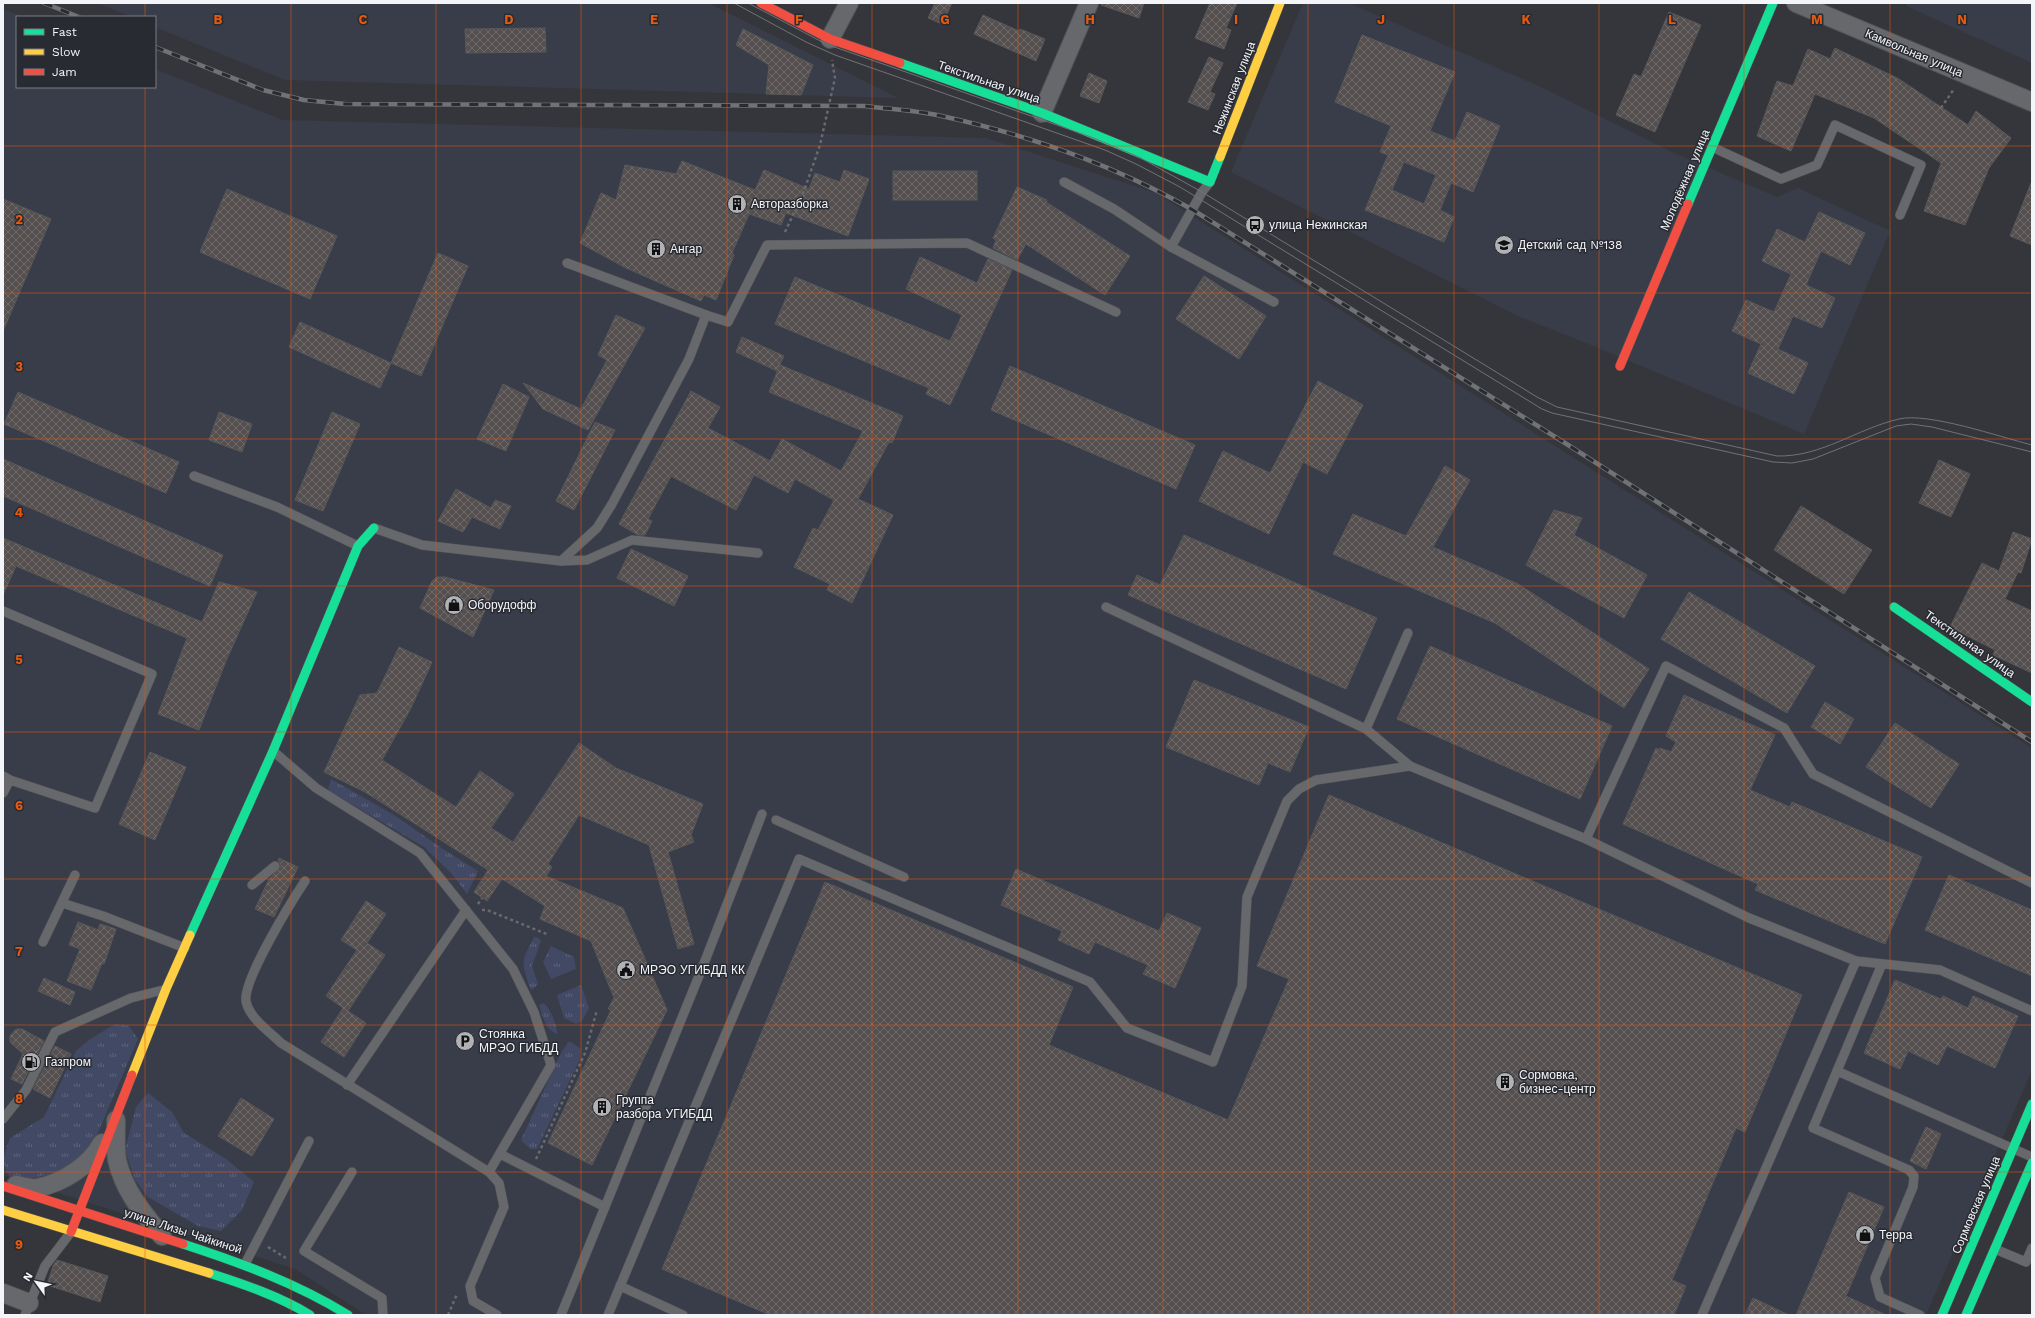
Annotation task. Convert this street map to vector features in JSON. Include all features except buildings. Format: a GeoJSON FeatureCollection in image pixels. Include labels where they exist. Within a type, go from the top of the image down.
{"type":"FeatureCollection","features":[{"type":"Feature","properties":{"kind":"street","name":"Текстильная улица"},"geometry":{"type":"LineString","coordinates":[[761,3],[830,39],[1042,113],[1210,182]]}},
{"type":"Feature","properties":{"kind":"street"},"geometry":{"type":"LineString","coordinates":[[830,39],[849,3]]}},
{"type":"Feature","properties":{"kind":"street"},"geometry":{"type":"LineString","coordinates":[[1042,113],[1089,3]]}},
{"type":"Feature","properties":{"kind":"street","name":"Нежинская улица"},"geometry":{"type":"LineString","coordinates":[[1210,182],[1280,3]]}},
{"type":"Feature","properties":{"kind":"street","name":"Молодёжная улица"},"geometry":{"type":"LineString","coordinates":[[1620,366],[1773,3]]}},
{"type":"Feature","properties":{"kind":"street","name":"Камвольная улица"},"geometry":{"type":"LineString","coordinates":[[1796,3],[2032,102]]}},
{"type":"Feature","properties":{"kind":"street"},"geometry":{"type":"LineString","coordinates":[[71,1232],[166,989],[186,949],[273,751],[358,546],[374,528]]}},
{"type":"Feature","properties":{"kind":"street","name":"Текстильная улица"},"geometry":{"type":"LineString","coordinates":[[1894,606],[2032,702]]}},
{"type":"Feature","properties":{"kind":"street","name":"Сормовская улица"},"geometry":{"type":"LineString","coordinates":[[1942,1315],[2032,1104]]}},
{"type":"Feature","properties":{"kind":"street"},"geometry":{"type":"LineString","coordinates":[[3,1185],[36,1188],[64,1179],[82,1167],[99,1148],[116,1116]]}},
{"type":"Feature","properties":{"kind":"street"},"geometry":{"type":"LineString","coordinates":[[116,1116],[117,1159],[125,1185],[137,1206],[162,1236]]}},
{"type":"Feature","properties":{"kind":"street"},"geometry":{"type":"LineString","coordinates":[[1966,1315],[2032,1162]]}},
{"type":"Feature","properties":{"kind":"street","name":"улица Лизы Чайкиной"},"geometry":{"type":"LineString","coordinates":[[3,1185],[245,1264],[312,1294],[348,1315]]}},
{"type":"Feature","properties":{"kind":"street"},"geometry":{"type":"LineString","coordinates":[[3,1210],[235,1281],[293,1305],[310,1315]]}},
{"type":"Feature","properties":{"kind":"street"},"geometry":{"type":"LineString","coordinates":[[3,1293],[27,1309]]}},
{"type":"Feature","properties":{"kind":"lane"},"geometry":{"type":"LineString","coordinates":[[1712,147],[1781,179],[1817,165],[1834,125],[1921,165],[1900,215]]}},
{"type":"Feature","properties":{"kind":"lane"},"geometry":{"type":"LineString","coordinates":[[1064,182],[1114,209],[1171,247],[1274,302]]}},
{"type":"Feature","properties":{"kind":"lane"},"geometry":{"type":"LineString","coordinates":[[1171,247],[1202,192],[1210,182]]}},
{"type":"Feature","properties":{"kind":"lane"},"geometry":{"type":"LineString","coordinates":[[567,263],[706,316],[728,322],[767,245],[967,243],[1116,312]]}},
{"type":"Feature","properties":{"kind":"lane"},"geometry":{"type":"LineString","coordinates":[[561,561],[597,528],[612,504],[689,358],[706,316]]}},
{"type":"Feature","properties":{"kind":"lane"},"geometry":{"type":"LineString","coordinates":[[194,476],[277,507],[358,546]]}},
{"type":"Feature","properties":{"kind":"lane"},"geometry":{"type":"LineString","coordinates":[[374,528],[422,545],[561,561],[587,560],[632,540],[758,552]]}},
{"type":"Feature","properties":{"kind":"lane"},"geometry":{"type":"LineString","coordinates":[[1106,607],[1366,728],[1410,766],[1586,839],[1749,918],[1856,961],[1940,970],[2032,1011]]}},
{"type":"Feature","properties":{"kind":"lane"},"geometry":{"type":"LineString","coordinates":[[3,611],[152,674],[95,808],[6,778],[3,793]]}},
{"type":"Feature","properties":{"kind":"lane"},"geometry":{"type":"LineString","coordinates":[[1366,728],[1408,634]]}},
{"type":"Feature","properties":{"kind":"lane"},"geometry":{"type":"LineString","coordinates":[[1586,839],[1666,666],[1784,728],[1813,774],[2032,883]]}},
{"type":"Feature","properties":{"kind":"lane"},"geometry":{"type":"LineString","coordinates":[[273,751],[316,788],[420,853],[513,969],[534,1012],[551,1065],[489,1172]]}},
{"type":"Feature","properties":{"kind":"lane"},"geometry":{"type":"LineString","coordinates":[[608,1315],[799,859],[1090,982],[1127,1028],[1213,1062],[1242,986],[1247,897],[1287,802],[1299,789],[1316,780],[1410,766]]}},
{"type":"Feature","properties":{"kind":"lane"},"geometry":{"type":"LineString","coordinates":[[561,1315],[762,814]]}},
{"type":"Feature","properties":{"kind":"lane"},"geometry":{"type":"LineString","coordinates":[[776,820],[904,877]]}},
{"type":"Feature","properties":{"kind":"lane"},"geometry":{"type":"LineString","coordinates":[[252,885],[275,866]]}},
{"type":"Feature","properties":{"kind":"lane"},"geometry":{"type":"LineString","coordinates":[[43,942],[75,875]]}},
{"type":"Feature","properties":{"kind":"lane"},"geometry":{"type":"LineString","coordinates":[[304,881],[278,922],[247,988],[246,1002],[254,1016],[281,1043],[489,1172],[499,1183],[504,1207],[470,1286],[473,1301],[497,1315]]}},
{"type":"Feature","properties":{"kind":"lane"},"geometry":{"type":"LineString","coordinates":[[62,903],[103,916],[186,949]]}},
{"type":"Feature","properties":{"kind":"lane"},"geometry":{"type":"LineString","coordinates":[[347,1085],[466,910]]}},
{"type":"Feature","properties":{"kind":"lane"},"geometry":{"type":"LineString","coordinates":[[1702,1315],[1856,961]]}},
{"type":"Feature","properties":{"kind":"lane"},"geometry":{"type":"LineString","coordinates":[[1882,964],[1813,1128],[1909,1170],[1914,1176],[1913,1187],[1875,1278],[1880,1297],[1920,1315]]}},
{"type":"Feature","properties":{"kind":"lane"},"geometry":{"type":"LineString","coordinates":[[3,1119],[26,1090],[55,1032],[131,998],[166,989]]}},
{"type":"Feature","properties":{"kind":"lane"},"geometry":{"type":"LineString","coordinates":[[1837,1070],[2032,1157]]}},
{"type":"Feature","properties":{"kind":"lane"},"geometry":{"type":"LineString","coordinates":[[245,1264],[309,1142]]}},
{"type":"Feature","properties":{"kind":"lane"},"geometry":{"type":"LineString","coordinates":[[500,1154],[605,1207]]}},
{"type":"Feature","properties":{"kind":"lane"},"geometry":{"type":"LineString","coordinates":[[352,1172],[304,1251],[382,1298],[383,1315]]}},
{"type":"Feature","properties":{"kind":"lane"},"geometry":{"type":"LineString","coordinates":[[27,1309],[45,1266],[71,1232]]}},
{"type":"Feature","properties":{"kind":"lane"},"geometry":{"type":"LineString","coordinates":[[1995,1249],[2026,1262],[2032,1248]]}},
{"type":"Feature","properties":{"kind":"lane"},"geometry":{"type":"LineString","coordinates":[[620,1286],[683,1315]]}},
{"type":"Feature","properties":{"kind":"path"},"geometry":{"type":"LineString","coordinates":[[785,233],[804,191],[820,145],[835,78],[832,59]]}},
{"type":"Feature","properties":{"kind":"path"},"geometry":{"type":"LineString","coordinates":[[1941,108],[1954,89]]}},
{"type":"Feature","properties":{"kind":"path"},"geometry":{"type":"LineString","coordinates":[[466,910],[487,910],[549,935]]}},
{"type":"Feature","properties":{"kind":"path"},"geometry":{"type":"LineString","coordinates":[[531,1170],[585,1053],[597,1010]]}},
{"type":"Feature","properties":{"kind":"shaded area"},"geometry":{"type":"Polygon","coordinates":[[[97,3],[708,3],[898,98],[285,80],[156,27],[156,16],[130,16],[97,3]]]}},
{"type":"Feature","properties":{"kind":"shaded area","name":"Детский сад №138"},"geometry":{"type":"Polygon","coordinates":[[[1303,3],[1349,3],[1543,88],[1672,152],[1777,197],[1798,188],[1890,231],[1804,434],[1520,317],[1231,172],[1303,3]]]}},
{"type":"Feature","properties":{"kind":"shaded area"},"geometry":{"type":"Polygon","coordinates":[[[1907,3],[2032,3],[2032,63],[1906,6],[1907,3]]]}},
{"type":"Feature","properties":{"kind":"shaded area"},"geometry":{"type":"Polygon","coordinates":[[[3,9],[21,16],[16,16],[16,88],[156,88],[156,69],[283,120],[986,138],[1156,193],[2032,748],[2032,1070],[1926,1315],[366,1315],[295,1269],[3,1175],[3,9]]]}},
{"type":"Feature","properties":{"kind":"green space"},"geometry":{"type":"Polygon","coordinates":[[[331,779],[394,815],[478,871],[467,894],[452,874],[424,847],[328,790],[331,779]]]}},
{"type":"Feature","properties":{"kind":"green space"},"geometry":{"type":"Polygon","coordinates":[[[534,937],[539,938],[541,941],[532,966],[538,984],[532,990],[525,972],[524,962],[534,937]]]}},
{"type":"Feature","properties":{"kind":"green space"},"geometry":{"type":"Polygon","coordinates":[[[551,946],[574,957],[576,969],[551,979],[543,962],[551,946]]]}},
{"type":"Feature","properties":{"kind":"green space"},"geometry":{"type":"Polygon","coordinates":[[[581,985],[589,1008],[582,1021],[576,1024],[564,1018],[557,995],[581,985]]]}},
{"type":"Feature","properties":{"kind":"green space"},"geometry":{"type":"Polygon","coordinates":[[[543,1003],[553,1017],[557,1034],[547,1026],[545,1022],[539,1005],[543,1003]]]}},
{"type":"Feature","properties":{"kind":"green space"},"geometry":{"type":"Polygon","coordinates":[[[115,1024],[129,1026],[138,1039],[90,1151],[74,1165],[60,1171],[34,1178],[13,1180],[6,1172],[3,1159],[10,1138],[44,1117],[76,1051],[89,1040],[115,1024]]]}},
{"type":"Feature","properties":{"kind":"green space"},"geometry":{"type":"Polygon","coordinates":[[[569,1041],[580,1048],[580,1059],[537,1149],[530,1149],[521,1140],[560,1055],[569,1041]]]}},
{"type":"Feature","properties":{"kind":"green space"},"geometry":{"type":"Polygon","coordinates":[[[148,1093],[172,1112],[184,1133],[226,1159],[254,1182],[242,1210],[221,1231],[198,1226],[148,1197],[135,1180],[125,1150],[136,1107],[148,1093]]]}},
{"type":"Feature","properties":{"kind":"tram line"},"geometry":{"type":"LineString","coordinates":[[734,3],[806,42],[835,55],[1105,150],[1136,164],[1180,187],[1542,409],[1552,413],[1773,462],[1792,463],[1813,459],[1896,426],[1911,424],[1932,427],[2032,452]]}},
{"type":"Feature","properties":{"kind":"tram line"},"geometry":{"type":"LineString","coordinates":[[748,3],[826,44],[1091,137],[1139,157],[1202,192],[1537,397],[1557,407],[1777,456],[1809,452],[1839,442],[1883,424],[1899,419],[1912,418],[1928,419],[1964,426],[2032,445]]}},
{"type":"Feature","properties":{"kind":"railway"},"geometry":{"type":"LineString","coordinates":[[44,3],[76,16]]}},
{"type":"Feature","properties":{"kind":"railway"},"geometry":{"type":"LineString","coordinates":[[156,47],[263,90],[304,100],[345,104],[865,106],[937,115],[1003,132],[1069,153],[1132,179],[1193,210],[1565,443],[2032,742]]}},
{"type":"Feature","properties":{"kind":"traffic: fast"},"geometry":{"type":"LineString","coordinates":[[1688,204],[1773,3]]}},
{"type":"Feature","properties":{"kind":"traffic: fast"},"geometry":{"type":"LineString","coordinates":[[900,63],[1042,113],[1210,182],[1220,157]]}},
{"type":"Feature","properties":{"kind":"traffic: fast"},"geometry":{"type":"LineString","coordinates":[[190,935],[273,751],[358,546],[374,528]]}},
{"type":"Feature","properties":{"kind":"traffic: fast"},"geometry":{"type":"LineString","coordinates":[[1894,607],[2032,702]]}},
{"type":"Feature","properties":{"kind":"traffic: fast"},"geometry":{"type":"LineString","coordinates":[[1942,1315],[2032,1104]]}},
{"type":"Feature","properties":{"kind":"traffic: fast"},"geometry":{"type":"LineString","coordinates":[[1966,1315],[2032,1163]]}},
{"type":"Feature","properties":{"kind":"traffic: fast"},"geometry":{"type":"LineString","coordinates":[[183,1244],[288,1283],[348,1315]]}},
{"type":"Feature","properties":{"kind":"traffic: fast"},"geometry":{"type":"LineString","coordinates":[[209,1273],[273,1296],[310,1315]]}},
{"type":"Feature","properties":{"kind":"traffic: slow"},"geometry":{"type":"LineString","coordinates":[[1220,157],[1280,3]]}},
{"type":"Feature","properties":{"kind":"traffic: slow"},"geometry":{"type":"LineString","coordinates":[[132,1075],[166,989],[190,935]]}},
{"type":"Feature","properties":{"kind":"traffic: slow"},"geometry":{"type":"LineString","coordinates":[[3,1210],[209,1273]]}},
{"type":"Feature","properties":{"kind":"traffic: jam"},"geometry":{"type":"LineString","coordinates":[[761,3],[830,39],[900,63]]}},
{"type":"Feature","properties":{"kind":"traffic: jam"},"geometry":{"type":"LineString","coordinates":[[1620,366],[1688,204]]}},
{"type":"Feature","properties":{"kind":"traffic: jam"},"geometry":{"type":"LineString","coordinates":[[71,1232],[132,1075]]}},
{"type":"Feature","properties":{"kind":"traffic: jam"},"geometry":{"type":"LineString","coordinates":[[3,1186],[183,1244]]}},
{"type":"Feature","properties":{"kind":"place","name":"Авторазборка"},"geometry":{"type":"Point","coordinates":[737,204]}},
{"type":"Feature","properties":{"kind":"place","name":"улица Нежинская"},"geometry":{"type":"Point","coordinates":[1255,225]}},
{"type":"Feature","properties":{"kind":"place","name":"Детский сад №138"},"geometry":{"type":"Point","coordinates":[1504,245]}},
{"type":"Feature","properties":{"kind":"place","name":"Ангар"},"geometry":{"type":"Point","coordinates":[656,249]}},
{"type":"Feature","properties":{"kind":"place","name":"Оборудофф"},"geometry":{"type":"Point","coordinates":[454,605]}},
{"type":"Feature","properties":{"kind":"place","name":"МРЭО УГИБДД КК"},"geometry":{"type":"Point","coordinates":[626,970]}},
{"type":"Feature","properties":{"kind":"place","name":"Стоянка МРЭО ГИБДД"},"geometry":{"type":"Point","coordinates":[465,1041]}},
{"type":"Feature","properties":{"kind":"place","name":"Газпром"},"geometry":{"type":"Point","coordinates":[31,1062]}},
{"type":"Feature","properties":{"kind":"place","name":"Сормовка, бизнес-центр"},"geometry":{"type":"Point","coordinates":[1505,1082]}},
{"type":"Feature","properties":{"kind":"place","name":"Группа разбора УГИБДД"},"geometry":{"type":"Point","coordinates":[602,1107]}},
{"type":"Feature","properties":{"kind":"place","name":"Терра"},"geometry":{"type":"Point","coordinates":[1865,1235]}}]}
